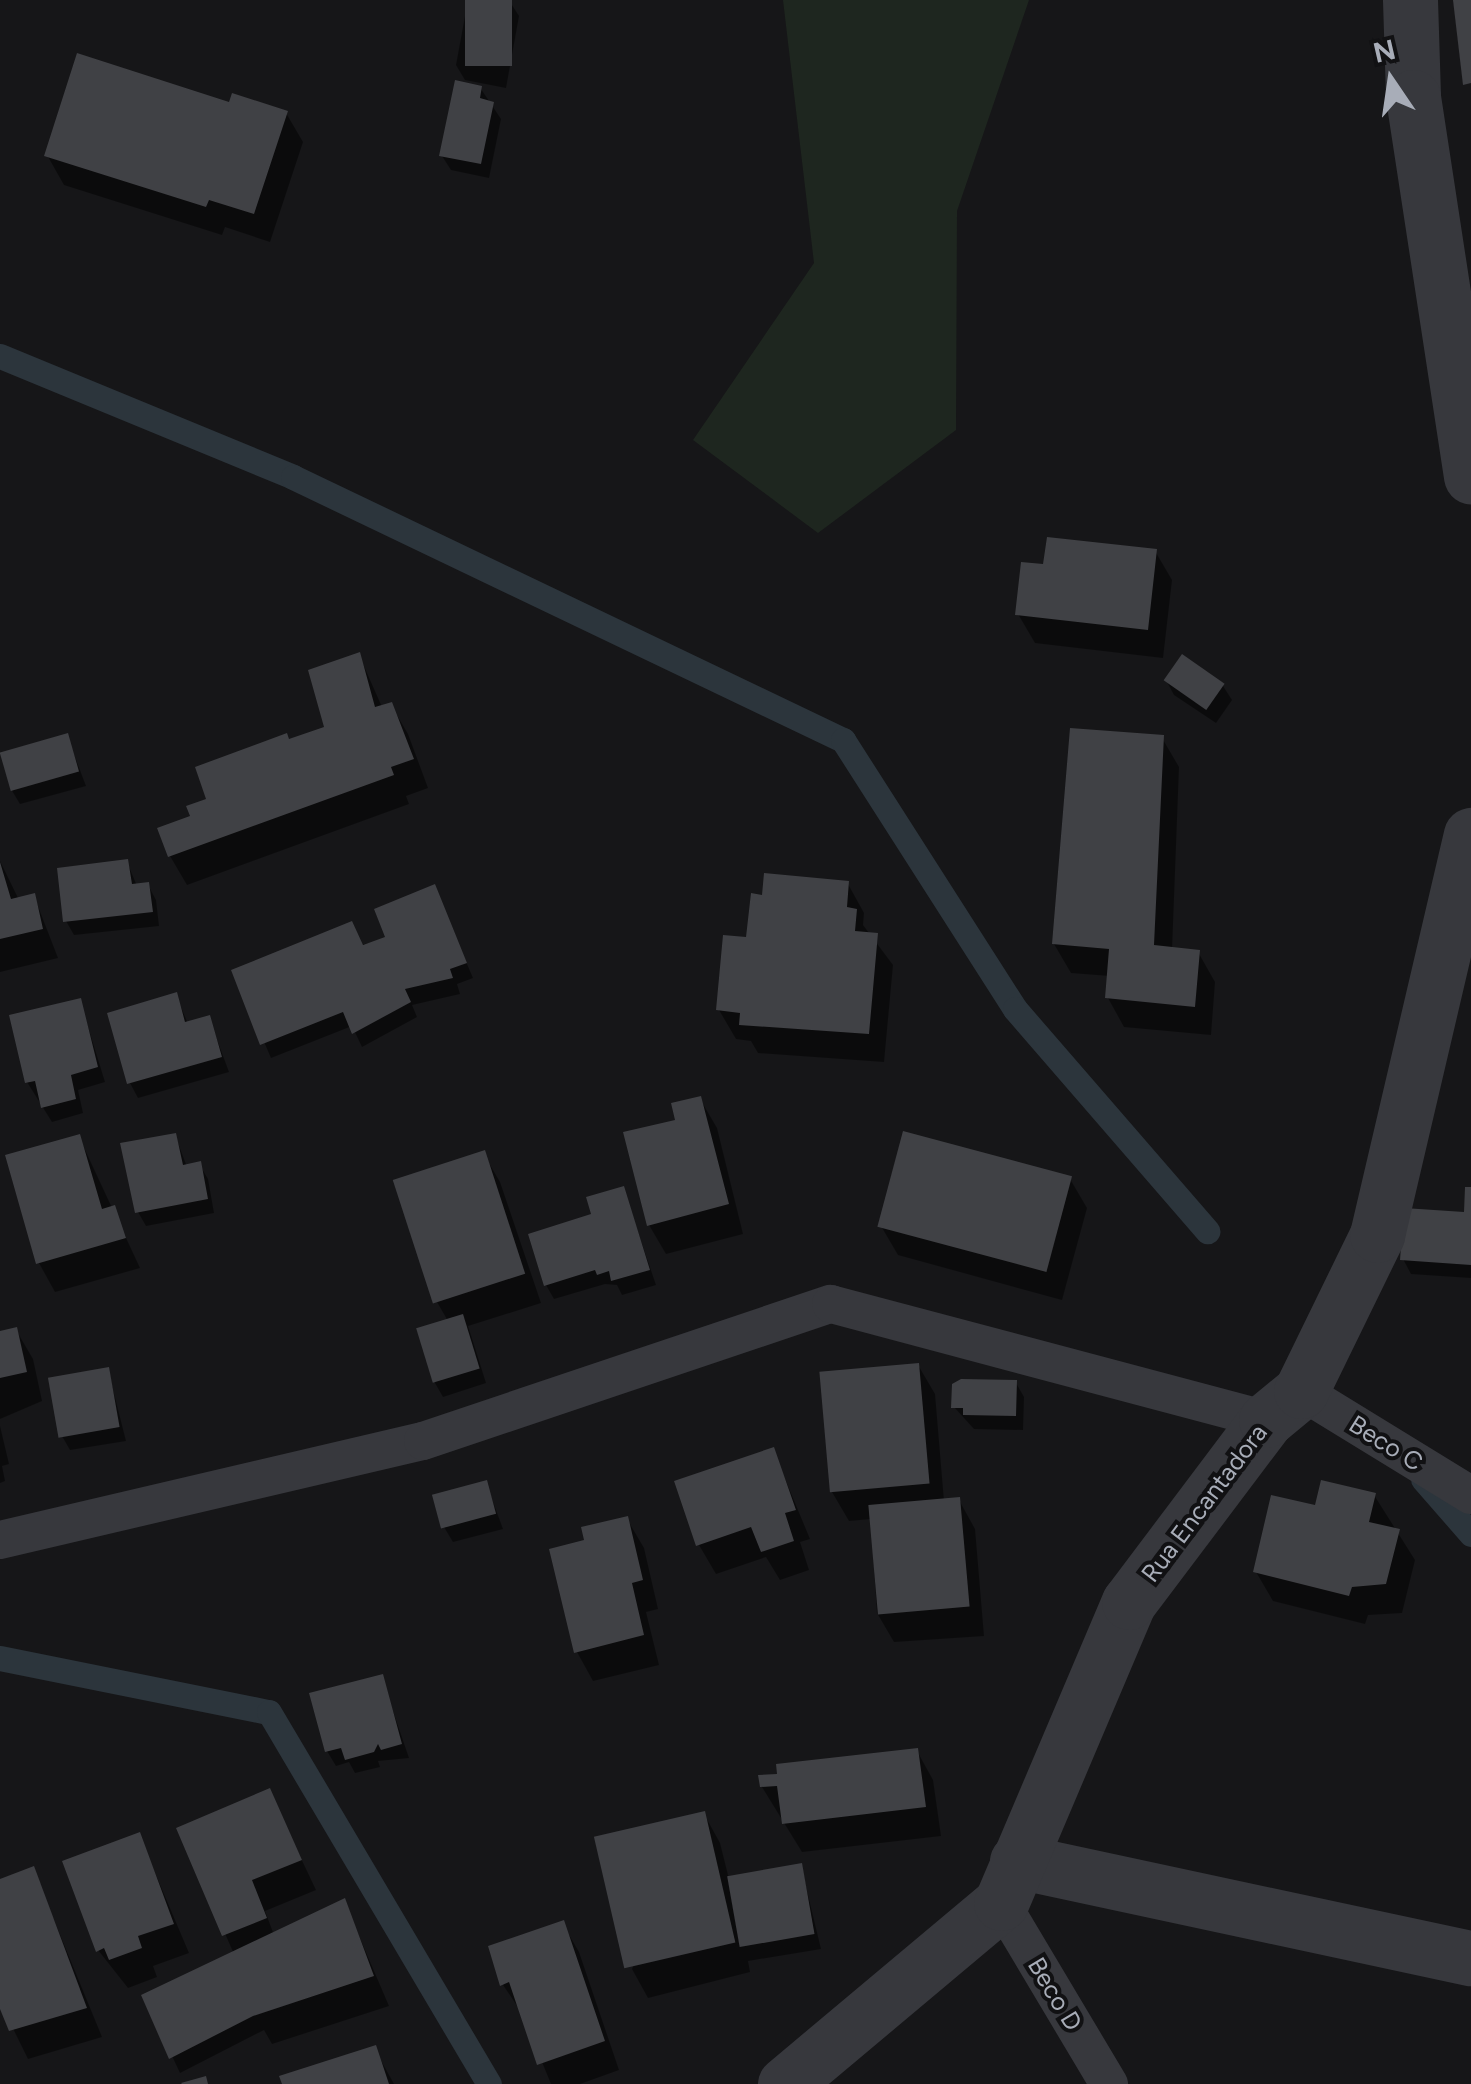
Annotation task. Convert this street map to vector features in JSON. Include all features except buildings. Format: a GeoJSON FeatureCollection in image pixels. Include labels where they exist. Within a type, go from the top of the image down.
{"type":"FeatureCollection","features":[{"type":"Feature","properties":{"kind":"street"},"geometry":{"type":"LineString","coordinates":[[1410,0],[1413,98],[1471,478]]}},
{"type":"Feature","properties":{"kind":"street","name":"Rua Encantadora"},"geometry":{"type":"LineString","coordinates":[[785,2084],[1009,1882],[1129,1602],[1283,1405],[1376,1235],[1471,834]]}},
{"type":"Feature","properties":{"kind":"street"},"geometry":{"type":"LineString","coordinates":[[1009,1882],[1471,1958]]}},
{"type":"Feature","properties":{"kind":"lane","name":"Beco C"},"geometry":{"type":"LineString","coordinates":[[0,1540],[423,1441],[831,1304],[1283,1405],[1471,1496]]}},
{"type":"Feature","properties":{"kind":"lane","name":"Beco D"},"geometry":{"type":"LineString","coordinates":[[1009,1882],[1109,2084]]}},
{"type":"Feature","properties":{"kind":"shaded area"},"geometry":{"type":"Polygon","coordinates":[[[783,0],[1029,0],[957,211],[956,430],[818,533],[693,440],[814,263],[783,0]]]}},
{"type":"Feature","properties":{"kind":"waterway"},"geometry":{"type":"LineString","coordinates":[[0,356],[293,477],[843,740],[1015,1009],[1207,1231]]}},
{"type":"Feature","properties":{"kind":"waterway"},"geometry":{"type":"LineString","coordinates":[[1423,1479],[1471,1534]]}},
{"type":"Feature","properties":{"kind":"waterway"},"geometry":{"type":"LineString","coordinates":[[0,1658],[269,1712],[489,2084]]}}]}
